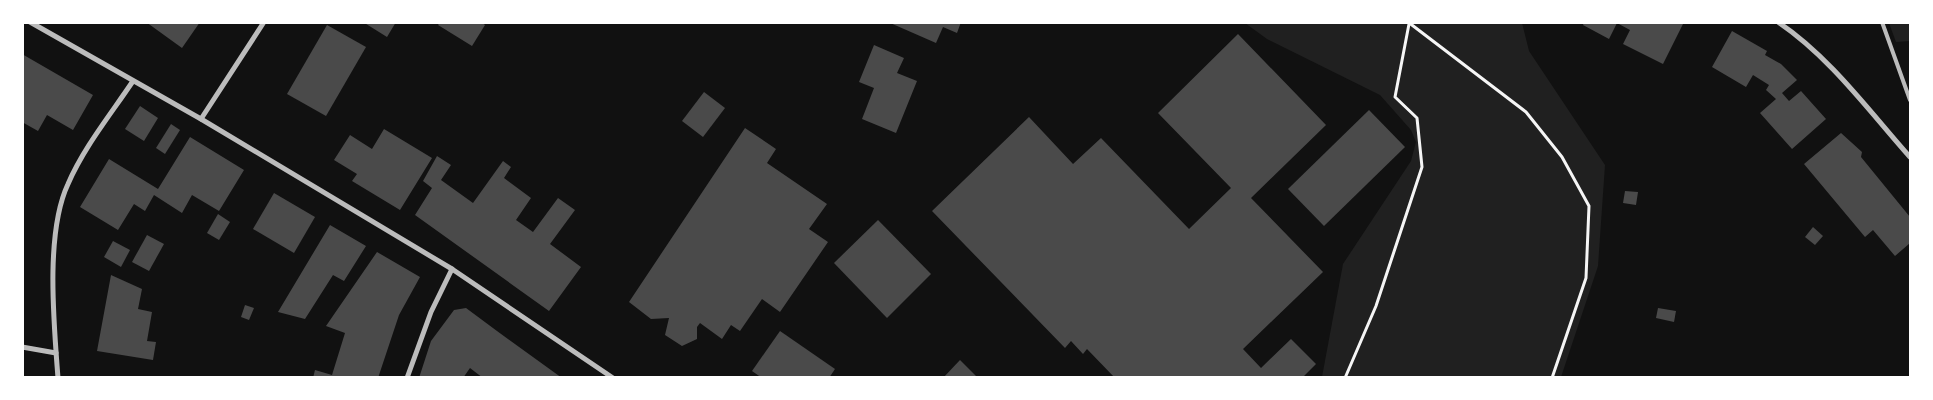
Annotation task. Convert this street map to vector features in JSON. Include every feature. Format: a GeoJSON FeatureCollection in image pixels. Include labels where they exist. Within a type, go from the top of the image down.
{"type":"FeatureCollection","features":[{"type":"Feature","properties":{"kind":"street"},"geometry":{"type":"LineString","coordinates":[[30,22],[201,120],[452,269],[613,378]]}},
{"type":"Feature","properties":{"kind":"street"},"geometry":{"type":"LineString","coordinates":[[201,120],[264,22]]}},
{"type":"Feature","properties":{"kind":"street"},"geometry":{"type":"LineString","coordinates":[[1778,22],[1795,34],[1821,58],[1910,157]]}},
{"type":"Feature","properties":{"kind":"street"},"geometry":{"type":"LineString","coordinates":[[58,378],[53,256],[58,218],[67,185],[80,161],[133,81]]}},
{"type":"Feature","properties":{"kind":"street"},"geometry":{"type":"LineString","coordinates":[[407,378],[431,312],[452,269]]}},
{"type":"Feature","properties":{"kind":"street"},"geometry":{"type":"LineString","coordinates":[[22,347],[56,353]]}},
{"type":"Feature","properties":{"kind":"lane"},"geometry":{"type":"LineString","coordinates":[[1882,22],[1910,100]]}},
{"type":"Feature","properties":{"kind":"path"},"geometry":{"type":"LineString","coordinates":[[1345,378],[1376,306],[1422,167],[1416,118],[1395,97],[1408,23],[1526,112],[1562,156],[1589,206],[1586,278],[1552,378]]}},
{"type":"Feature","properties":{"kind":"shaded area"},"geometry":{"type":"Polygon","coordinates":[[[1245,23],[1522,23],[1529,51],[1605,165],[1598,266],[1561,377],[1322,377],[1343,264],[1411,161],[1416,142],[1411,130],[1380,95],[1267,39],[1245,23]]]}},
{"type":"Feature","properties":{"kind":"shaded area"},"geometry":{"type":"Polygon","coordinates":[[[1889,23],[1910,23],[1910,41],[1896,42],[1889,23]]]}},
{"type":"Feature","properties":{"kind":"building"},"geometry":{"type":"Polygon","coordinates":[[[146,22],[200,22],[182,48],[146,22]]]}},
{"type":"Feature","properties":{"kind":"building"},"geometry":{"type":"Polygon","coordinates":[[[363,22],[396,22],[387,37],[363,22]]]}},
{"type":"Feature","properties":{"kind":"building"},"geometry":{"type":"Polygon","coordinates":[[[440,22],[481,22],[485,25],[472,46],[438,25],[440,22]]]}},
{"type":"Feature","properties":{"kind":"building"},"geometry":{"type":"Polygon","coordinates":[[[888,22],[961,22],[957,33],[943,27],[936,43],[888,22]]]}},
{"type":"Feature","properties":{"kind":"building"},"geometry":{"type":"Polygon","coordinates":[[[1584,22],[1684,22],[1663,64],[1623,44],[1630,30],[1617,23],[1609,39],[1583,25],[1584,22]]]}},
{"type":"Feature","properties":{"kind":"building"},"geometry":{"type":"Polygon","coordinates":[[[327,25],[366,47],[326,116],[287,94],[327,25]]]}},
{"type":"Feature","properties":{"kind":"building"},"geometry":{"type":"Polygon","coordinates":[[[1732,31],[1767,51],[1765,55],[1781,64],[1797,80],[1782,93],[1789,101],[1801,91],[1826,119],[1792,149],[1760,113],[1776,99],[1766,90],[1769,85],[1753,75],[1746,87],[1712,67],[1732,31]]]}},
{"type":"Feature","properties":{"kind":"building"},"geometry":{"type":"Polygon","coordinates":[[[1238,34],[1326,125],[1251,198],[1323,272],[1243,349],[1261,368],[1291,339],[1316,364],[1302,378],[1115,378],[1087,349],[1083,354],[1071,341],[1065,348],[932,211],[1029,117],[1073,164],[1101,138],[1189,229],[1231,188],[1158,113],[1238,34]]]}},
{"type":"Feature","properties":{"kind":"building"},"geometry":{"type":"Polygon","coordinates":[[[874,45],[904,58],[897,73],[917,81],[896,133],[862,119],[874,88],[859,82],[874,45]]]}},
{"type":"Feature","properties":{"kind":"building"},"geometry":{"type":"Polygon","coordinates":[[[22,54],[93,95],[73,130],[47,115],[38,131],[22,122],[22,54]]]}},
{"type":"Feature","properties":{"kind":"building"},"geometry":{"type":"Polygon","coordinates":[[[704,92],[725,108],[703,137],[682,121],[704,92]]]}},
{"type":"Feature","properties":{"kind":"building"},"geometry":{"type":"Polygon","coordinates":[[[140,106],[158,118],[144,141],[125,129],[140,106]]]}},
{"type":"Feature","properties":{"kind":"building"},"geometry":{"type":"Polygon","coordinates":[[[1369,110],[1405,147],[1324,226],[1288,189],[1369,110]]]}},
{"type":"Feature","properties":{"kind":"building"},"geometry":{"type":"Polygon","coordinates":[[[171,124],[180,130],[165,154],[156,148],[171,124]]]}},
{"type":"Feature","properties":{"kind":"building"},"geometry":{"type":"Polygon","coordinates":[[[745,128],[776,149],[767,163],[827,204],[809,229],[828,242],[780,312],[762,299],[740,331],[731,325],[722,339],[700,323],[697,327],[697,339],[682,346],[665,335],[669,318],[651,319],[629,302],[745,128]]]}},
{"type":"Feature","properties":{"kind":"building"},"geometry":{"type":"Polygon","coordinates":[[[384,129],[432,158],[400,210],[352,181],[357,174],[334,160],[350,135],[372,149],[384,129]]]}},
{"type":"Feature","properties":{"kind":"building"},"geometry":{"type":"Polygon","coordinates":[[[1841,133],[1862,152],[1861,157],[1910,217],[1910,243],[1895,256],[1873,230],[1865,237],[1804,164],[1841,133]]]}},
{"type":"Feature","properties":{"kind":"building"},"geometry":{"type":"Polygon","coordinates":[[[190,137],[244,170],[219,211],[192,195],[182,213],[154,195],[145,211],[134,204],[118,230],[80,207],[109,159],[158,189],[190,137]]]}},
{"type":"Feature","properties":{"kind":"building"},"geometry":{"type":"Polygon","coordinates":[[[437,156],[451,165],[441,180],[473,203],[503,161],[511,167],[504,178],[531,198],[516,220],[533,232],[558,198],[575,210],[550,244],[581,267],[549,311],[415,215],[432,188],[423,181],[437,156]]]}},
{"type":"Feature","properties":{"kind":"building"},"geometry":{"type":"Polygon","coordinates":[[[1625,191],[1638,192],[1636,205],[1623,203],[1625,191]]]}},
{"type":"Feature","properties":{"kind":"building"},"geometry":{"type":"Polygon","coordinates":[[[274,193],[315,217],[294,253],[253,229],[274,193]]]}},
{"type":"Feature","properties":{"kind":"building"},"geometry":{"type":"Polygon","coordinates":[[[218,214],[230,222],[219,240],[207,233],[218,214]]]}},
{"type":"Feature","properties":{"kind":"building"},"geometry":{"type":"Polygon","coordinates":[[[878,220],[931,274],[887,318],[834,263],[878,220]]]}},
{"type":"Feature","properties":{"kind":"building"},"geometry":{"type":"Polygon","coordinates":[[[330,225],[366,246],[344,281],[333,275],[305,319],[278,312],[330,225]]]}},
{"type":"Feature","properties":{"kind":"building"},"geometry":{"type":"Polygon","coordinates":[[[1813,227],[1823,236],[1815,245],[1805,237],[1813,227]]]}},
{"type":"Feature","properties":{"kind":"building"},"geometry":{"type":"Polygon","coordinates":[[[147,235],[164,244],[149,271],[132,262],[147,235]]]}},
{"type":"Feature","properties":{"kind":"building"},"geometry":{"type":"Polygon","coordinates":[[[113,241],[130,250],[121,267],[104,257],[113,241]]]}},
{"type":"Feature","properties":{"kind":"building"},"geometry":{"type":"Polygon","coordinates":[[[377,252],[420,277],[399,315],[378,378],[313,378],[315,370],[332,375],[345,333],[326,326],[377,252]]]}},
{"type":"Feature","properties":{"kind":"building"},"geometry":{"type":"Polygon","coordinates":[[[111,275],[142,289],[138,309],[152,312],[147,341],[156,342],[153,360],[97,351],[111,275]]]}},
{"type":"Feature","properties":{"kind":"building"},"geometry":{"type":"Polygon","coordinates":[[[245,305],[254,308],[249,320],[241,317],[245,305]]]}},
{"type":"Feature","properties":{"kind":"building"},"geometry":{"type":"Polygon","coordinates":[[[466,308],[562,378],[483,378],[470,368],[463,378],[419,378],[431,341],[454,310],[466,308]]]}},
{"type":"Feature","properties":{"kind":"building"},"geometry":{"type":"Polygon","coordinates":[[[1658,308],[1676,311],[1674,322],[1656,318],[1658,308]]]}},
{"type":"Feature","properties":{"kind":"building"},"geometry":{"type":"Polygon","coordinates":[[[780,331],[835,369],[829,378],[762,378],[752,371],[780,331]]]}},
{"type":"Feature","properties":{"kind":"building"},"geometry":{"type":"Polygon","coordinates":[[[960,360],[978,378],[943,378],[960,360]]]}}]}
